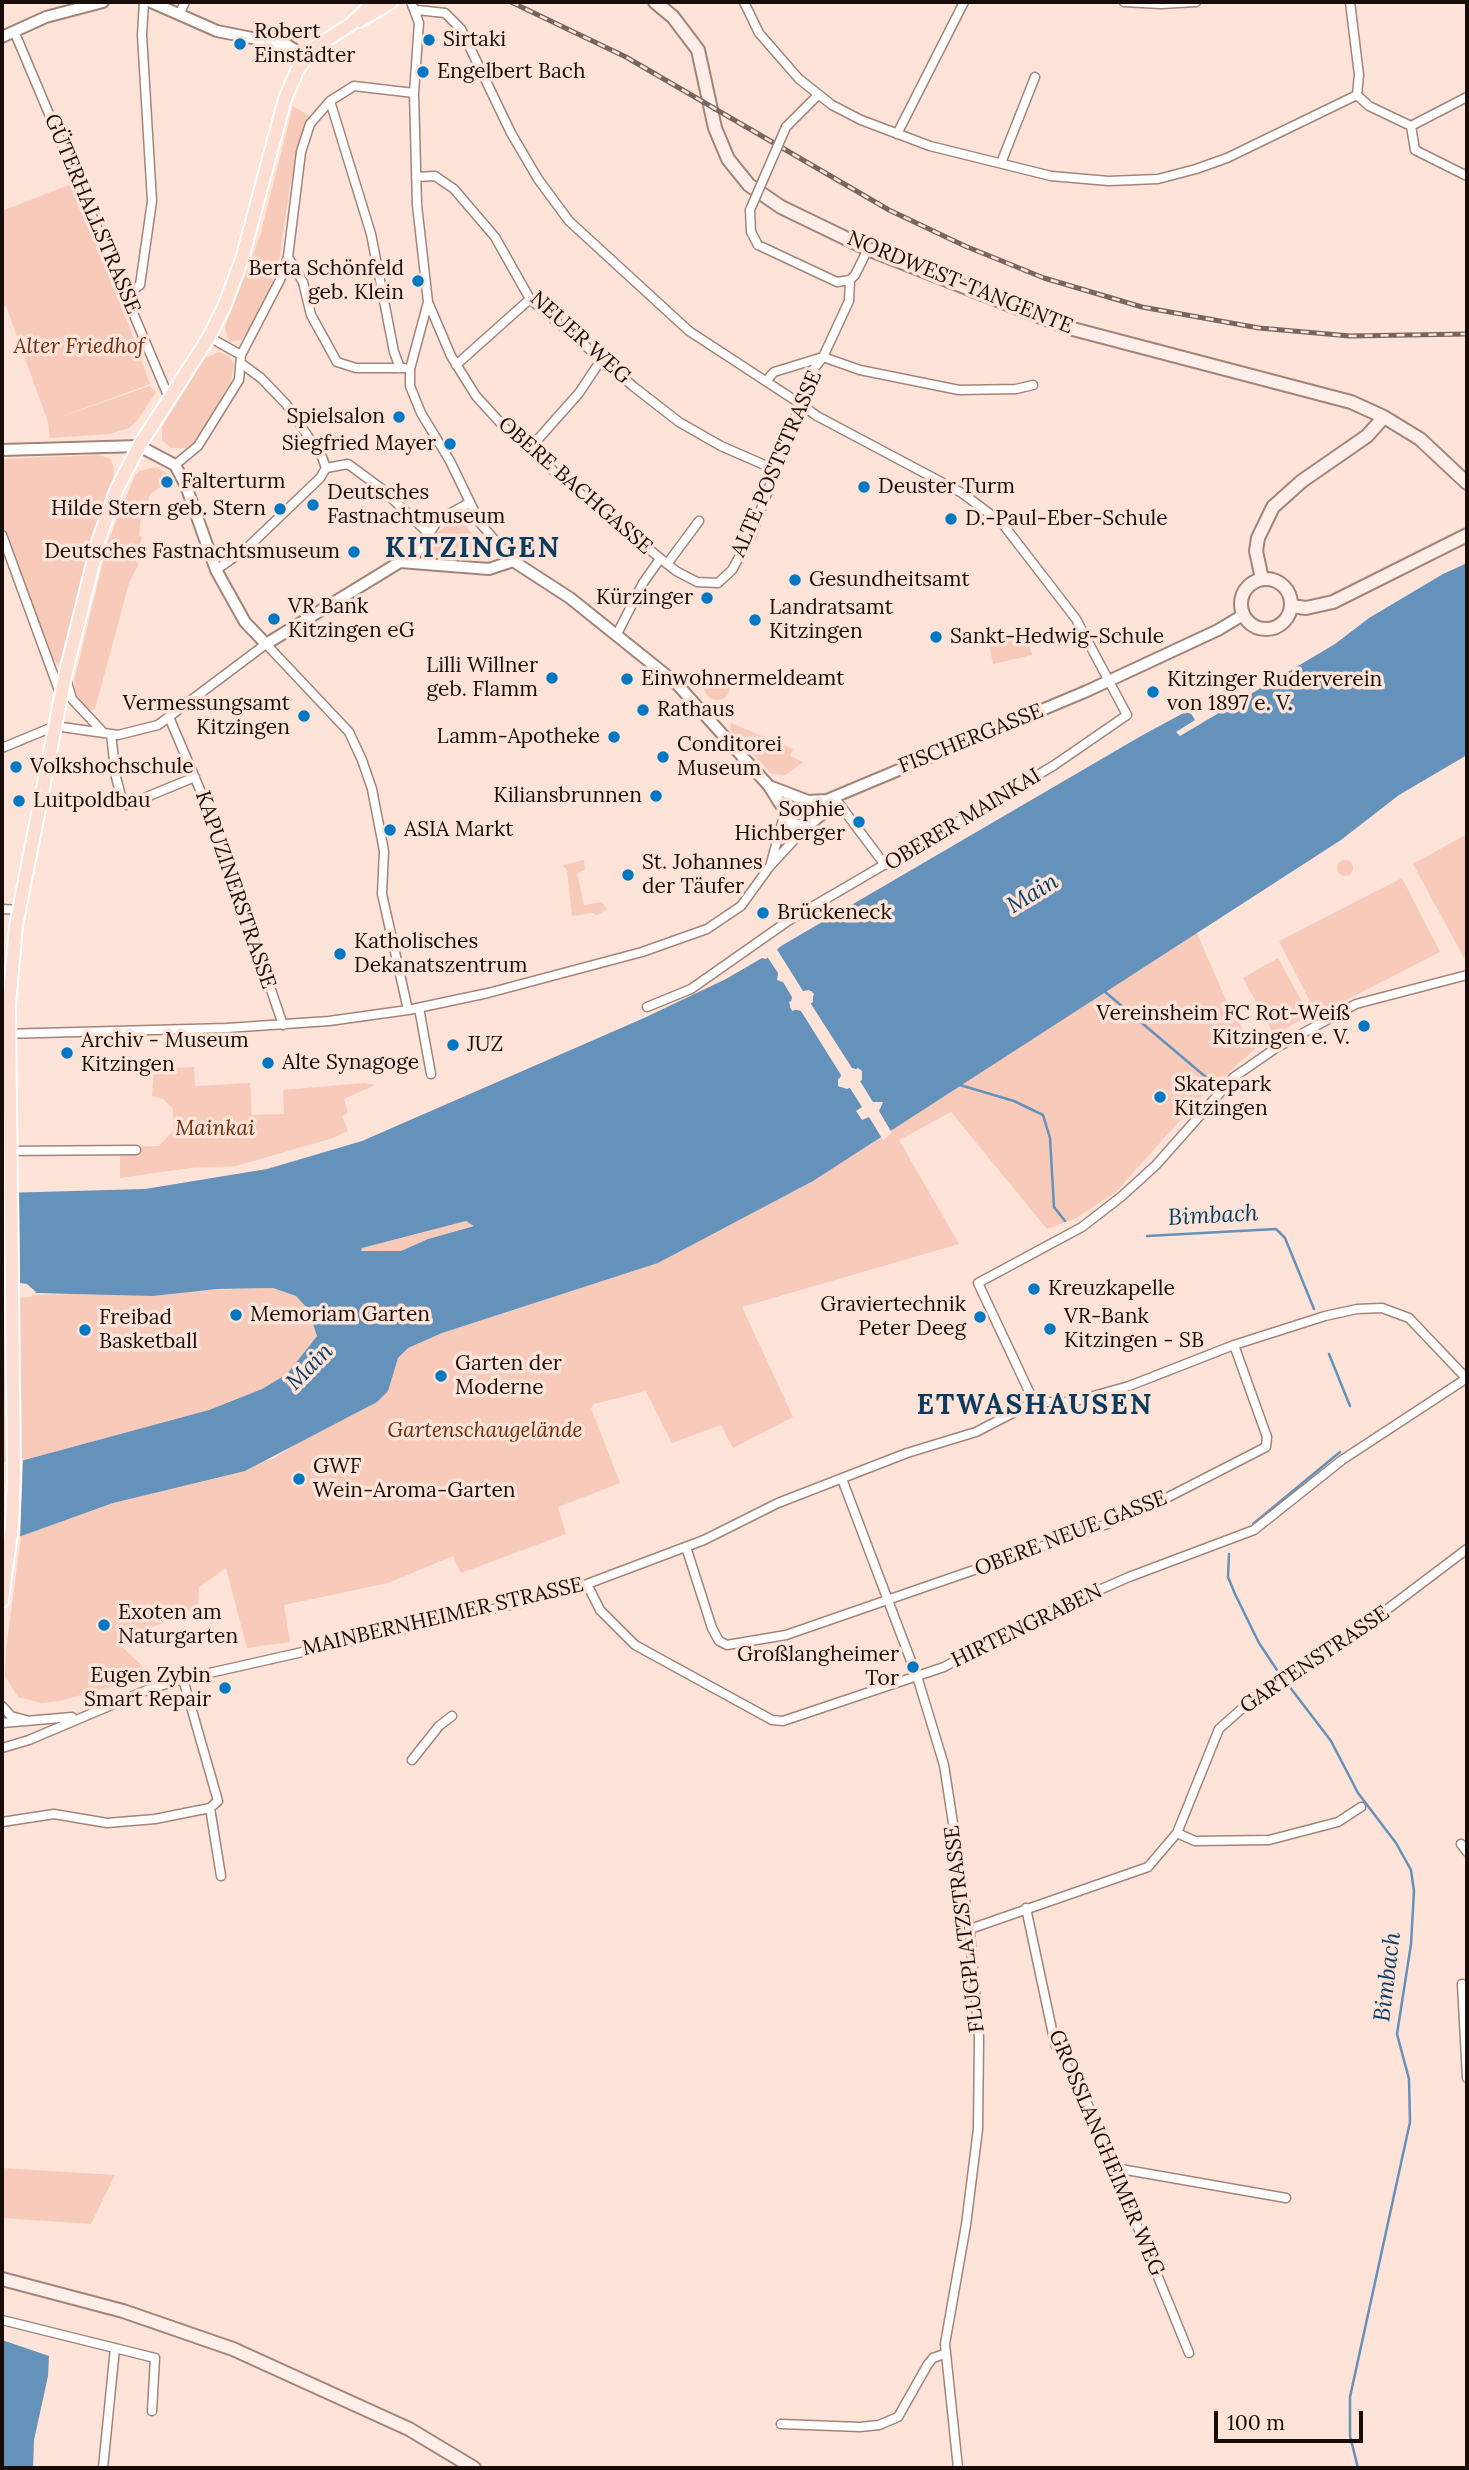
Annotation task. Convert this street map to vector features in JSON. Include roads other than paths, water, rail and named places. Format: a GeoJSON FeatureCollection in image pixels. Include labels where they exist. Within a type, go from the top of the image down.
{"type":"FeatureCollection","features":[{"type":"Feature","properties":{"kind":"main road"},"geometry":{"type":"LineString","coordinates":[[2,1601],[13,1486],[9,1006],[14,938],[65,676],[99,539],[117,489],[139,446],[209,337],[242,259],[285,99],[306,57],[325,39],[352,23],[374,2]]}},
{"type":"Feature","properties":{"kind":"main road"},"geometry":{"type":"LineString","coordinates":[[352,23],[369,18],[391,2]]}},
{"type":"Feature","properties":{"kind":"main road","name":"NORDWEST-TANGENTE"},"geometry":{"type":"LineString","coordinates":[[655,2],[673,17],[698,50],[715,128],[738,174],[781,207],[868,249],[1069,328],[1331,395],[1384,416],[1440,455],[1467,483]]}},
{"type":"Feature","properties":{"kind":"main road"},"geometry":{"type":"LineString","coordinates":[[1262,579],[1256,551],[1258,538],[1273,507],[1302,481],[1367,436],[1384,416]]}},
{"type":"Feature","properties":{"kind":"main road"},"geometry":{"type":"LineString","coordinates":[[1292,606],[1306,608],[1333,602],[1467,536]]}},
{"type":"Feature","properties":{"kind":"main road"},"geometry":{"type":"LineString","coordinates":[[1262,579],[1283,585],[1290,593],[1292,606],[1285,622],[1270,630],[1253,626],[1243,615],[1241,605],[1244,592],[1252,583],[1262,579]]}},
{"type":"Feature","properties":{"kind":"main road"},"geometry":{"type":"LineString","coordinates":[[2,2279],[123,2311],[233,2349],[309,2381],[409,2429],[474,2468]]}},
{"type":"Feature","properties":{"kind":"street"},"geometry":{"type":"LineString","coordinates":[[2,37],[46,17],[103,2]]}},
{"type":"Feature","properties":{"kind":"street"},"geometry":{"type":"LineString","coordinates":[[127,294],[140,285],[152,201],[142,36],[144,2]]}},
{"type":"Feature","properties":{"kind":"street"},"geometry":{"type":"LineString","coordinates":[[151,2],[231,36],[287,45],[306,57]]}},
{"type":"Feature","properties":{"kind":"street"},"geometry":{"type":"LineString","coordinates":[[180,13],[185,2]]}},
{"type":"Feature","properties":{"kind":"street"},"geometry":{"type":"LineString","coordinates":[[405,368],[428,302],[419,232],[414,93],[418,44],[416,10],[411,2]]}},
{"type":"Feature","properties":{"kind":"street"},"geometry":{"type":"LineString","coordinates":[[744,2],[759,33],[817,96],[861,120],[930,146],[1075,179],[1158,179],[1227,158],[1357,95]]}},
{"type":"Feature","properties":{"kind":"street"},"geometry":{"type":"LineString","coordinates":[[897,134],[964,2]]}},
{"type":"Feature","properties":{"kind":"street"},"geometry":{"type":"LineString","coordinates":[[1124,2],[1196,2]]}},
{"type":"Feature","properties":{"kind":"street"},"geometry":{"type":"LineString","coordinates":[[1350,2],[1359,75],[1357,95]]}},
{"type":"Feature","properties":{"kind":"street","name":"OBERER MAINKAI"},"geometry":{"type":"LineString","coordinates":[[416,10],[445,13],[461,29],[511,133],[538,179],[569,222],[689,331],[817,416],[962,492],[1002,523],[1069,608],[1107,681],[1120,697],[1127,715],[1054,766],[788,921],[691,989],[647,1007]]}},
{"type":"Feature","properties":{"kind":"street","name":"GÜTERHALLSTRASSE"},"geometry":{"type":"LineString","coordinates":[[14,31],[169,398]]}},
{"type":"Feature","properties":{"kind":"street"},"geometry":{"type":"LineString","coordinates":[[1000,163],[1035,77]]}},
{"type":"Feature","properties":{"kind":"street"},"geometry":{"type":"LineString","coordinates":[[175,465],[198,446],[239,380],[241,360],[264,315],[288,257],[303,145],[310,124],[330,101],[354,86],[414,93]]}},
{"type":"Feature","properties":{"kind":"street"},"geometry":{"type":"LineString","coordinates":[[1357,95],[1369,106],[1411,126]]}},
{"type":"Feature","properties":{"kind":"street"},"geometry":{"type":"LineString","coordinates":[[817,96],[786,127],[750,210],[751,232],[758,245],[837,282],[849,280]]}},
{"type":"Feature","properties":{"kind":"street"},"geometry":{"type":"LineString","coordinates":[[1411,126],[1467,97]]}},
{"type":"Feature","properties":{"kind":"street"},"geometry":{"type":"LineString","coordinates":[[330,101],[371,234],[394,352],[405,368],[413,397],[469,503],[493,540],[513,561],[555,587],[677,683],[769,786],[792,823],[808,824]]}},
{"type":"Feature","properties":{"kind":"street"},"geometry":{"type":"LineString","coordinates":[[1411,126],[1415,150],[1467,176]]}},
{"type":"Feature","properties":{"kind":"street","name":"NEUER WEG"},"geometry":{"type":"LineString","coordinates":[[416,177],[435,176],[462,196],[495,237],[530,299],[601,360],[678,422],[776,470]]}},
{"type":"Feature","properties":{"kind":"street","name":"ALTE POSTSTRASSE"},"geometry":{"type":"LineString","coordinates":[[664,562],[697,582],[714,584],[723,581],[751,536],[813,370],[823,357],[849,300],[849,280],[855,275],[868,249]]}},
{"type":"Feature","properties":{"kind":"street"},"geometry":{"type":"LineString","coordinates":[[288,257],[303,282],[311,315],[337,362],[356,368],[405,368]]}},
{"type":"Feature","properties":{"kind":"street"},"geometry":{"type":"LineString","coordinates":[[456,365],[530,299]]}},
{"type":"Feature","properties":{"kind":"street","name":"OBERE BACHGASSE"},"geometry":{"type":"LineString","coordinates":[[428,302],[456,365],[476,396],[498,422],[532,446],[556,474],[664,562]]}},
{"type":"Feature","properties":{"kind":"street"},"geometry":{"type":"LineString","coordinates":[[209,337],[241,360],[286,404],[322,457],[326,468]]}},
{"type":"Feature","properties":{"kind":"street"},"geometry":{"type":"LineString","coordinates":[[823,357],[873,373],[959,390],[1016,389],[1033,385]]}},
{"type":"Feature","properties":{"kind":"street","name":"ALTE POSTSTRASSE"},"geometry":{"type":"LineString","coordinates":[[766,381],[774,372],[823,357]]}},
{"type":"Feature","properties":{"kind":"street"},"geometry":{"type":"LineString","coordinates":[[532,446],[579,393],[601,360]]}},
{"type":"Feature","properties":{"kind":"street"},"geometry":{"type":"LineString","coordinates":[[2,450],[139,446],[175,465],[186,486],[216,570],[246,622],[353,740],[374,797],[386,860],[382,894],[408,1010]]}},
{"type":"Feature","properties":{"kind":"street"},"geometry":{"type":"LineString","coordinates":[[216,570],[247,549],[320,478],[326,468],[348,464],[382,489],[428,533]]}},
{"type":"Feature","properties":{"kind":"street"},"geometry":{"type":"LineString","coordinates":[[412,561],[438,520],[469,503]]}},
{"type":"Feature","properties":{"kind":"street"},"geometry":{"type":"LineString","coordinates":[[617,634],[643,583],[699,521]]}},
{"type":"Feature","properties":{"kind":"street"},"geometry":{"type":"LineString","coordinates":[[2,535],[61,695]]}},
{"type":"Feature","properties":{"kind":"street"},"geometry":{"type":"LineString","coordinates":[[2,748],[55,726],[107,733],[140,731],[169,717],[266,644],[396,564],[412,561],[489,569],[513,561]]}},
{"type":"Feature","properties":{"kind":"street","name":"FISCHERGASSE"},"geometry":{"type":"LineString","coordinates":[[834,797],[1107,681],[1218,630],[1243,615]]}},
{"type":"Feature","properties":{"kind":"street"},"geometry":{"type":"LineString","coordinates":[[65,676],[72,699],[107,733],[122,800],[127,805],[195,777]]}},
{"type":"Feature","properties":{"kind":"street","name":"KAPUZINERSTRASSE"},"geometry":{"type":"LineString","coordinates":[[169,717],[215,825],[282,1025]]}},
{"type":"Feature","properties":{"kind":"street"},"geometry":{"type":"LineString","coordinates":[[769,786],[803,799],[834,797]]}},
{"type":"Feature","properties":{"kind":"street"},"geometry":{"type":"LineString","coordinates":[[2,1034],[282,1025],[408,1010],[488,993],[642,952],[707,929],[741,906],[770,866],[808,824],[824,814],[834,797]]}},
{"type":"Feature","properties":{"kind":"street"},"geometry":{"type":"LineString","coordinates":[[834,797],[886,866]]}},
{"type":"Feature","properties":{"kind":"street"},"geometry":{"type":"LineString","coordinates":[[770,866],[780,841],[785,812],[803,799]]}},
{"type":"Feature","properties":{"kind":"street"},"geometry":{"type":"LineString","coordinates":[[803,799],[814,811],[808,824]]}},
{"type":"Feature","properties":{"kind":"street"},"geometry":{"type":"LineString","coordinates":[[2,909],[19,910]]}},
{"type":"Feature","properties":{"kind":"street"},"geometry":{"type":"LineString","coordinates":[[1467,975],[1356,1004],[1276,1048],[1234,1077],[1156,1165],[1122,1196],[1082,1227],[978,1283],[1034,1402],[1072,1402],[1096,1396],[1164,1374],[1234,1345],[1325,1316],[1357,1309],[1382,1308],[1409,1318],[1467,1378]]}},
{"type":"Feature","properties":{"kind":"street"},"geometry":{"type":"LineString","coordinates":[[419,1008],[431,1074]]}},
{"type":"Feature","properties":{"kind":"street"},"geometry":{"type":"LineString","coordinates":[[2,1151],[136,1150]]}},
{"type":"Feature","properties":{"kind":"street","name":"OBERE NEUE GASSE"},"geometry":{"type":"LineString","coordinates":[[686,1547],[712,1628],[719,1641],[727,1645],[786,1635],[888,1602],[1143,1510],[1262,1450],[1267,1437],[1234,1345]]}},
{"type":"Feature","properties":{"kind":"street","name":"HIRTENGRABEN"},"geometry":{"type":"LineString","coordinates":[[587,1584],[600,1610],[635,1645],[772,1720],[783,1721],[944,1667],[1026,1622],[1118,1582],[1254,1530],[1342,1460],[1467,1378]]}},
{"type":"Feature","properties":{"kind":"street","name":"MAINBERNHEIMER STRASSE"},"geometry":{"type":"LineString","coordinates":[[4,1747],[38,1736],[77,1717],[183,1679],[524,1602],[587,1584],[686,1547],[778,1503],[907,1453],[976,1432],[1034,1402]]}},
{"type":"Feature","properties":{"kind":"street"},"geometry":{"type":"LineString","coordinates":[[842,1479],[911,1661]]}},
{"type":"Feature","properties":{"kind":"street","name":"GARTENSTRASSE"},"geometry":{"type":"LineString","coordinates":[[970,1929],[1148,1867],[1177,1833],[1219,1729],[1255,1696],[1324,1657],[1467,1549]]}},
{"type":"Feature","properties":{"kind":"street","name":"FLUGPLATZSTRASSE"},"geometry":{"type":"LineString","coordinates":[[917,1675],[944,1765],[970,1929],[980,2075],[978,2129],[966,2225],[944,2354],[958,2468]]}},
{"type":"Feature","properties":{"kind":"street"},"geometry":{"type":"LineString","coordinates":[[2,1822],[54,1814],[107,1823],[174,1817],[210,1808],[218,1801],[183,1679]]}},
{"type":"Feature","properties":{"kind":"street"},"geometry":{"type":"LineString","coordinates":[[2,1706],[11,1716],[31,1721]]}},
{"type":"Feature","properties":{"kind":"street"},"geometry":{"type":"LineString","coordinates":[[412,1760],[439,1726],[452,1716]]}},
{"type":"Feature","properties":{"kind":"street","name":"MAINBERNHEIMER STRASSE"},"geometry":{"type":"LineString","coordinates":[[2,1723],[77,1717]]}},
{"type":"Feature","properties":{"kind":"street"},"geometry":{"type":"LineString","coordinates":[[1177,1833],[1195,1841],[1269,1840],[1338,1822],[1361,1807]]}},
{"type":"Feature","properties":{"kind":"street"},"geometry":{"type":"LineString","coordinates":[[210,1808],[221,1876]]}},
{"type":"Feature","properties":{"kind":"street"},"geometry":{"type":"LineString","coordinates":[[1461,1844],[1467,1852]]}},
{"type":"Feature","properties":{"kind":"street","name":"GROSSLANGHEIMER WEG"},"geometry":{"type":"LineString","coordinates":[[1026,1908],[1055,2044],[1088,2105],[1189,2353]]}},
{"type":"Feature","properties":{"kind":"street"},"geometry":{"type":"LineString","coordinates":[[1462,1984],[1467,2078]]}},
{"type":"Feature","properties":{"kind":"street"},"geometry":{"type":"LineString","coordinates":[[1115,2168],[1286,2198]]}},
{"type":"Feature","properties":{"kind":"street"},"geometry":{"type":"LineString","coordinates":[[2,2320],[155,2358],[152,2411]]}},
{"type":"Feature","properties":{"kind":"street"},"geometry":{"type":"LineString","coordinates":[[103,2468],[116,2348]]}},
{"type":"Feature","properties":{"kind":"street"},"geometry":{"type":"LineString","coordinates":[[781,2424],[860,2427],[898,2417],[928,2364],[944,2354]]}},
{"type":"Feature","properties":{"kind":"water","name":"Main"},"geometry":{"type":"Polygon","coordinates":[[[1467,563],[1467,755],[1399,795],[1341,840],[813,1181],[658,1263],[442,1333],[408,1348],[398,1358],[388,1391],[377,1402],[245,1471],[113,1503],[2,1543],[2,1466],[209,1410],[262,1389],[287,1374],[317,1336],[308,1309],[296,1296],[273,1288],[217,1289],[153,1296],[36,1293],[2,1296],[2,1193],[145,1189],[267,1169],[362,1141],[644,1018],[726,979],[762,958],[766,959],[781,946],[1189,710],[1195,720],[1176,732],[1180,736],[1335,644],[1369,618],[1443,574],[1467,563]],[[812,991],[789,1002],[792,1011],[813,1002],[812,991]],[[858,1068],[838,1079],[838,1086],[847,1089],[862,1080],[862,1071],[858,1068]],[[466,1221],[362,1248],[361,1251],[401,1251],[428,1239],[474,1226],[466,1221]]]}},
{"type":"Feature","properties":{"kind":"water"},"geometry":{"type":"Polygon","coordinates":[[[2,2340],[49,2356],[48,2376],[34,2440],[33,2468],[2,2468],[2,2340]]]}},
{"type":"Feature","properties":{"kind":"waterway"},"geometry":{"type":"LineString","coordinates":[[1104,991],[1207,1078]]}},
{"type":"Feature","properties":{"kind":"waterway","name":"Bimbach"},"geometry":{"type":"LineString","coordinates":[[960,1085],[1014,1101],[1043,1115],[1050,1138],[1054,1207],[1065,1221]]}},
{"type":"Feature","properties":{"kind":"waterway","name":"Bimbach"},"geometry":{"type":"LineString","coordinates":[[1147,1236],[1276,1229],[1285,1238],[1314,1309]]}},
{"type":"Feature","properties":{"kind":"waterway","name":"Bimbach"},"geometry":{"type":"LineString","coordinates":[[1329,1354],[1350,1406]]}},
{"type":"Feature","properties":{"kind":"waterway","name":"Bimbach"},"geometry":{"type":"LineString","coordinates":[[1253,1524],[1340,1452]]}},
{"type":"Feature","properties":{"kind":"waterway","name":"Bimbach"},"geometry":{"type":"LineString","coordinates":[[1229,1554],[1228,1577],[1235,1594],[1259,1643],[1279,1673]]}},
{"type":"Feature","properties":{"kind":"waterway","name":"Bimbach"},"geometry":{"type":"LineString","coordinates":[[1289,1686],[1331,1741],[1358,1793],[1396,1843],[1411,1870],[1414,1891],[1411,1944],[1397,2034],[1409,2079],[1410,2122],[1350,2397],[1350,2436],[1358,2468]]}},
{"type":"Feature","properties":{"kind":"railway"},"geometry":{"type":"LineString","coordinates":[[511,2],[626,57],[889,210],[965,246],[1044,278],[1142,307],[1259,328],[1350,336],[1467,334]]}},
{"type":"Feature","properties":{"kind":"place","name":"Sirtaki"},"geometry":{"type":"Point","coordinates":[429,40]}},
{"type":"Feature","properties":{"kind":"place","name":"Robert Einstädter"},"geometry":{"type":"Point","coordinates":[240,44]}},
{"type":"Feature","properties":{"kind":"place","name":"Engelbert Bach"},"geometry":{"type":"Point","coordinates":[423,72]}},
{"type":"Feature","properties":{"kind":"place","name":"Berta Schönfeld geb. Klein"},"geometry":{"type":"Point","coordinates":[418,281]}},
{"type":"Feature","properties":{"kind":"place","name":"Spielsalon"},"geometry":{"type":"Point","coordinates":[399,417]}},
{"type":"Feature","properties":{"kind":"place","name":"Siegfried Mayer"},"geometry":{"type":"Point","coordinates":[450,444]}},
{"type":"Feature","properties":{"kind":"place","name":"Falterturm"},"geometry":{"type":"Point","coordinates":[167,482]}},
{"type":"Feature","properties":{"kind":"place","name":"Deuster Turm"},"geometry":{"type":"Point","coordinates":[864,487]}},
{"type":"Feature","properties":{"kind":"place","name":"Deutsches Fastnachtmuseum"},"geometry":{"type":"Point","coordinates":[313,505]}},
{"type":"Feature","properties":{"kind":"place","name":"Hilde Stern geb. Stern"},"geometry":{"type":"Point","coordinates":[280,509]}},
{"type":"Feature","properties":{"kind":"place","name":"D.-Paul-Eber-Schule"},"geometry":{"type":"Point","coordinates":[951,519]}},
{"type":"Feature","properties":{"kind":"place","name":"Deutsches Fastnachtsmuseum"},"geometry":{"type":"Point","coordinates":[354,552]}},
{"type":"Feature","properties":{"kind":"place","name":"Gesundheitsamt"},"geometry":{"type":"Point","coordinates":[795,580]}},
{"type":"Feature","properties":{"kind":"place","name":"Kürzinger"},"geometry":{"type":"Point","coordinates":[707,598]}},
{"type":"Feature","properties":{"kind":"place","name":"VR Bank Kitzingen eG"},"geometry":{"type":"Point","coordinates":[274,619]}},
{"type":"Feature","properties":{"kind":"place","name":"Landratsamt Kitzingen"},"geometry":{"type":"Point","coordinates":[755,620]}},
{"type":"Feature","properties":{"kind":"place","name":"Sankt-Hedwig-Schule"},"geometry":{"type":"Point","coordinates":[936,637]}},
{"type":"Feature","properties":{"kind":"place","name":"Lilli Willner geb. Flamm"},"geometry":{"type":"Point","coordinates":[552,678]}},
{"type":"Feature","properties":{"kind":"place","name":"Einwohnermeldeamt"},"geometry":{"type":"Point","coordinates":[627,679]}},
{"type":"Feature","properties":{"kind":"place","name":"Kitzinger Ruderverein von 1897 e. V."},"geometry":{"type":"Point","coordinates":[1153,692]}},
{"type":"Feature","properties":{"kind":"place","name":"Rathaus"},"geometry":{"type":"Point","coordinates":[643,710]}},
{"type":"Feature","properties":{"kind":"place","name":"Vermessungsamt Kitzingen"},"geometry":{"type":"Point","coordinates":[304,716]}},
{"type":"Feature","properties":{"kind":"place","name":"Lamm-Apotheke"},"geometry":{"type":"Point","coordinates":[614,737]}},
{"type":"Feature","properties":{"kind":"place","name":"Conditorei Museum"},"geometry":{"type":"Point","coordinates":[663,757]}},
{"type":"Feature","properties":{"kind":"place","name":"Volkshochschule"},"geometry":{"type":"Point","coordinates":[16,767]}},
{"type":"Feature","properties":{"kind":"place","name":"Kiliansbrunnen"},"geometry":{"type":"Point","coordinates":[656,796]}},
{"type":"Feature","properties":{"kind":"place","name":"Luitpoldbau"},"geometry":{"type":"Point","coordinates":[19,801]}},
{"type":"Feature","properties":{"kind":"place","name":"Sophie Hichberger"},"geometry":{"type":"Point","coordinates":[859,822]}},
{"type":"Feature","properties":{"kind":"place","name":"ASIA Markt"},"geometry":{"type":"Point","coordinates":[390,830]}},
{"type":"Feature","properties":{"kind":"place","name":"St. Johannes der Täufer"},"geometry":{"type":"Point","coordinates":[628,875]}},
{"type":"Feature","properties":{"kind":"place","name":"Brückeneck"},"geometry":{"type":"Point","coordinates":[763,913]}},
{"type":"Feature","properties":{"kind":"place","name":"Katholisches Dekanatszentrum"},"geometry":{"type":"Point","coordinates":[340,954]}},
{"type":"Feature","properties":{"kind":"place","name":"Vereinsheim FC Rot-Weiß Kitzingen e. V."},"geometry":{"type":"Point","coordinates":[1364,1026]}},
{"type":"Feature","properties":{"kind":"place","name":"JUZ"},"geometry":{"type":"Point","coordinates":[453,1045]}},
{"type":"Feature","properties":{"kind":"place","name":"Archiv - Museum Kitzingen"},"geometry":{"type":"Point","coordinates":[67,1053]}},
{"type":"Feature","properties":{"kind":"place","name":"Alte Synagoge"},"geometry":{"type":"Point","coordinates":[268,1063]}},
{"type":"Feature","properties":{"kind":"place","name":"Skatepark Kitzingen"},"geometry":{"type":"Point","coordinates":[1160,1097]}},
{"type":"Feature","properties":{"kind":"place","name":"Kreuzkapelle"},"geometry":{"type":"Point","coordinates":[1034,1289]}},
{"type":"Feature","properties":{"kind":"place","name":"Memoriam Garten"},"geometry":{"type":"Point","coordinates":[236,1315]}},
{"type":"Feature","properties":{"kind":"place","name":"Graviertechnik Peter Deeg"},"geometry":{"type":"Point","coordinates":[980,1317]}},
{"type":"Feature","properties":{"kind":"place","name":"VR-Bank Kitzingen - SB"},"geometry":{"type":"Point","coordinates":[1050,1329]}},
{"type":"Feature","properties":{"kind":"place","name":"Freibad Basketball"},"geometry":{"type":"Point","coordinates":[85,1330]}},
{"type":"Feature","properties":{"kind":"place","name":"Garten der Moderne"},"geometry":{"type":"Point","coordinates":[441,1376]}},
{"type":"Feature","properties":{"kind":"place","name":"GWF Wein-Aroma-Garten"},"geometry":{"type":"Point","coordinates":[299,1479]}},
{"type":"Feature","properties":{"kind":"place","name":"Exoten am Naturgarten"},"geometry":{"type":"Point","coordinates":[104,1625]}},
{"type":"Feature","properties":{"kind":"place","name":"Großlangheimer Tor"},"geometry":{"type":"Point","coordinates":[913,1667]}},
{"type":"Feature","properties":{"kind":"place","name":"Eugen Zybin Smart Repair"},"geometry":{"type":"Point","coordinates":[225,1688]}},
{"type":"Feature","properties":{"kind":"district","name":"KITZINGEN"},"geometry":{"type":"Point","coordinates":[473,549]}},
{"type":"Feature","properties":{"kind":"district","name":"ETWASHAUSEN"},"geometry":{"type":"Point","coordinates":[1035,1406]}},
{"type":"Feature","properties":{"kind":"park label","name":"Alter Friedhof"},"geometry":{"type":"Point","coordinates":[79,347]}},
{"type":"Feature","properties":{"kind":"park label","name":"Mainkai"},"geometry":{"type":"Point","coordinates":[215,1129]}},
{"type":"Feature","properties":{"kind":"park label","name":"Gartenschaugelände"},"geometry":{"type":"Point","coordinates":[485,1431]}}]}
